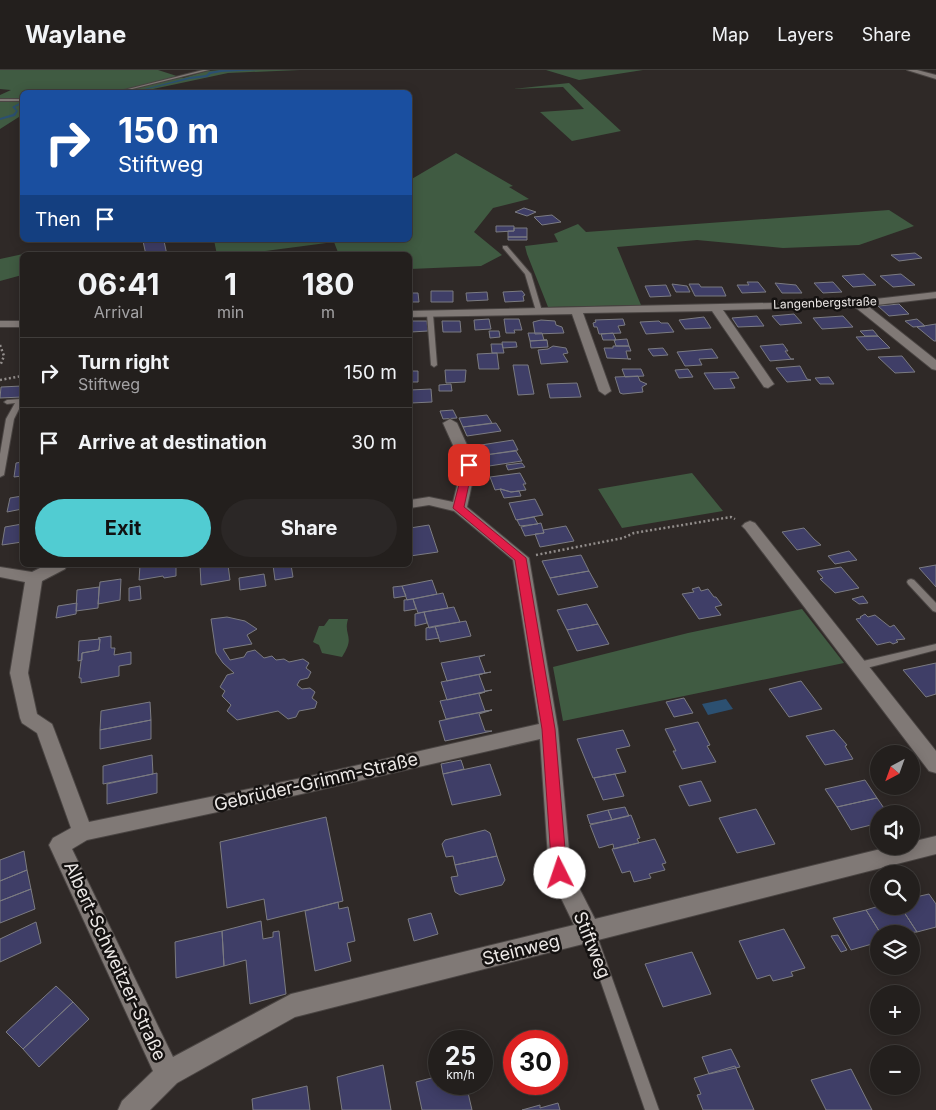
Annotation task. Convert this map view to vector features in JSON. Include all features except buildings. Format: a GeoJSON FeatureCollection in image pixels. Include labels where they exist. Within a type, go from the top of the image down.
{"type":"FeatureCollection","features":[{"type":"Feature","properties":{"kind":"street"},"geometry":{"type":"LineString","coordinates":[[910,70],[936,77]]}},
{"type":"Feature","properties":{"kind":"street","name":"Langenbergstraße"},"geometry":{"type":"LineString","coordinates":[[412,314],[858,304],[936,295]]}},
{"type":"Feature","properties":{"kind":"street"},"geometry":{"type":"LineString","coordinates":[[858,304],[936,366]]}},
{"type":"Feature","properties":{"kind":"street"},"geometry":{"type":"LineString","coordinates":[[714,306],[768,384]]}},
{"type":"Feature","properties":{"kind":"street"},"geometry":{"type":"LineString","coordinates":[[576,309],[605,391]]}},
{"type":"Feature","properties":{"kind":"street"},"geometry":{"type":"LineString","coordinates":[[0,324],[20,324]]}},
{"type":"Feature","properties":{"kind":"street"},"geometry":{"type":"LineString","coordinates":[[450,423],[469,465],[458,508]]}},
{"type":"Feature","properties":{"kind":"street"},"geometry":{"type":"LineString","coordinates":[[412,504],[429,501],[458,508],[521,558]]}},
{"type":"Feature","properties":{"kind":"street"},"geometry":{"type":"LineString","coordinates":[[750,526],[936,765]]}},
{"type":"Feature","properties":{"kind":"street","name":"Stiftweg"},"geometry":{"type":"LineString","coordinates":[[521,558],[549,729],[560,873],[590,933]]}},
{"type":"Feature","properties":{"kind":"street"},"geometry":{"type":"LineString","coordinates":[[0,572],[34,578],[55,567]]}},
{"type":"Feature","properties":{"kind":"street"},"geometry":{"type":"LineString","coordinates":[[34,578],[19,673],[29,718],[45,729],[83,832]]}},
{"type":"Feature","properties":{"kind":"street","name":"Gebrüder-Grimm-Straße"},"geometry":{"type":"LineString","coordinates":[[83,832],[297,787],[549,729]]}},
{"type":"Feature","properties":{"kind":"street","name":"Albert-Schweitzer-Straße"},"geometry":{"type":"LineString","coordinates":[[83,832],[60,845],[168,1074]]}},
{"type":"Feature","properties":{"kind":"street","name":"Steinweg"},"geometry":{"type":"LineString","coordinates":[[131,1110],[168,1074],[291,1006],[936,846]]}},
{"type":"Feature","properties":{"kind":"lane"},"geometry":{"type":"LineString","coordinates":[[126,90],[207,70]]}},
{"type":"Feature","properties":{"kind":"lane"},"geometry":{"type":"LineString","coordinates":[[0,100],[20,100]]}},
{"type":"Feature","properties":{"kind":"lane"},"geometry":{"type":"LineString","coordinates":[[505,246],[528,274],[539,311]]}},
{"type":"Feature","properties":{"kind":"lane"},"geometry":{"type":"LineString","coordinates":[[430,314],[434,365]]}},
{"type":"Feature","properties":{"kind":"lane"},"geometry":{"type":"LineString","coordinates":[[0,475],[10,419],[20,401],[7,402]]}},
{"type":"Feature","properties":{"kind":"lane"},"geometry":{"type":"LineString","coordinates":[[911,582],[936,609]]}},
{"type":"Feature","properties":{"kind":"lane"},"geometry":{"type":"LineString","coordinates":[[859,666],[936,647]]}},
{"type":"Feature","properties":{"kind":"lane","name":"Stiftweg"},"geometry":{"type":"LineString","coordinates":[[590,933],[652,1110]]}},
{"type":"Feature","properties":{"kind":"path"},"geometry":{"type":"LineString","coordinates":[[0,345],[4,349],[5,356],[0,366]]}},
{"type":"Feature","properties":{"kind":"path"},"geometry":{"type":"LineString","coordinates":[[0,380],[20,376]]}},
{"type":"Feature","properties":{"kind":"path"},"geometry":{"type":"LineString","coordinates":[[521,558],[624,538],[634,534],[731,517],[750,526]]}},
{"type":"Feature","properties":{"kind":"green space"},"geometry":{"type":"Polygon","coordinates":[[[0,70],[158,70],[183,78],[207,71],[221,70],[300,70],[228,73],[148,90],[20,90],[20,116],[0,129],[0,95],[11,90],[0,89],[0,70]]]}},
{"type":"Feature","properties":{"kind":"green space"},"geometry":{"type":"Polygon","coordinates":[[[546,70],[643,70],[579,80],[546,70]]]}},
{"type":"Feature","properties":{"kind":"green space"},"geometry":{"type":"Polygon","coordinates":[[[569,83],[621,131],[572,141],[540,112],[584,109],[563,87],[513,89],[569,83]]]}},
{"type":"Feature","properties":{"kind":"green space"},"geometry":{"type":"Polygon","coordinates":[[[456,153],[513,186],[509,187],[529,199],[493,208],[474,232],[502,255],[481,266],[412,269],[412,252],[338,252],[334,242],[412,242],[412,179],[456,153]]]}},
{"type":"Feature","properties":{"kind":"green space"},"geometry":{"type":"Polygon","coordinates":[[[889,210],[914,226],[859,245],[783,248],[697,240],[617,247],[641,305],[548,307],[525,246],[558,242],[554,234],[578,224],[586,232],[889,210]]]}},
{"type":"Feature","properties":{"kind":"green space"},"geometry":{"type":"Polygon","coordinates":[[[214,242],[334,242],[257,252],[216,252],[214,242]]]}},
{"type":"Feature","properties":{"kind":"green space"},"geometry":{"type":"Polygon","coordinates":[[[20,255],[20,276],[0,281],[0,259],[20,255]]]}},
{"type":"Feature","properties":{"kind":"green space"},"geometry":{"type":"Polygon","coordinates":[[[692,473],[723,511],[622,528],[598,489],[692,473]]]}},
{"type":"Feature","properties":{"kind":"green space"},"geometry":{"type":"Polygon","coordinates":[[[802,609],[844,663],[563,721],[553,667],[688,633],[802,609]]]}},
{"type":"Feature","properties":{"kind":"green space"},"geometry":{"type":"Polygon","coordinates":[[[329,619],[348,619],[349,640],[342,657],[322,653],[319,645],[313,642],[319,626],[324,626],[329,619]]]}},
{"type":"Feature","properties":{"kind":"water"},"geometry":{"type":"Polygon","coordinates":[[[726,699],[733,709],[708,715],[702,704],[726,699]]]}},
{"type":"Feature","properties":{"kind":"waterway"},"geometry":{"type":"LineString","coordinates":[[142,90],[190,78],[207,76],[210,73],[221,71],[259,70]]}},
{"type":"Feature","properties":{"kind":"waterway"},"geometry":{"type":"LineString","coordinates":[[0,119],[14,115],[17,111],[13,107],[20,104]]}},
{"type":"Feature","properties":{"kind":"route"},"geometry":{"type":"LineString","coordinates":[[469,465],[458,508],[521,558],[549,729],[560,873]]}}]}
